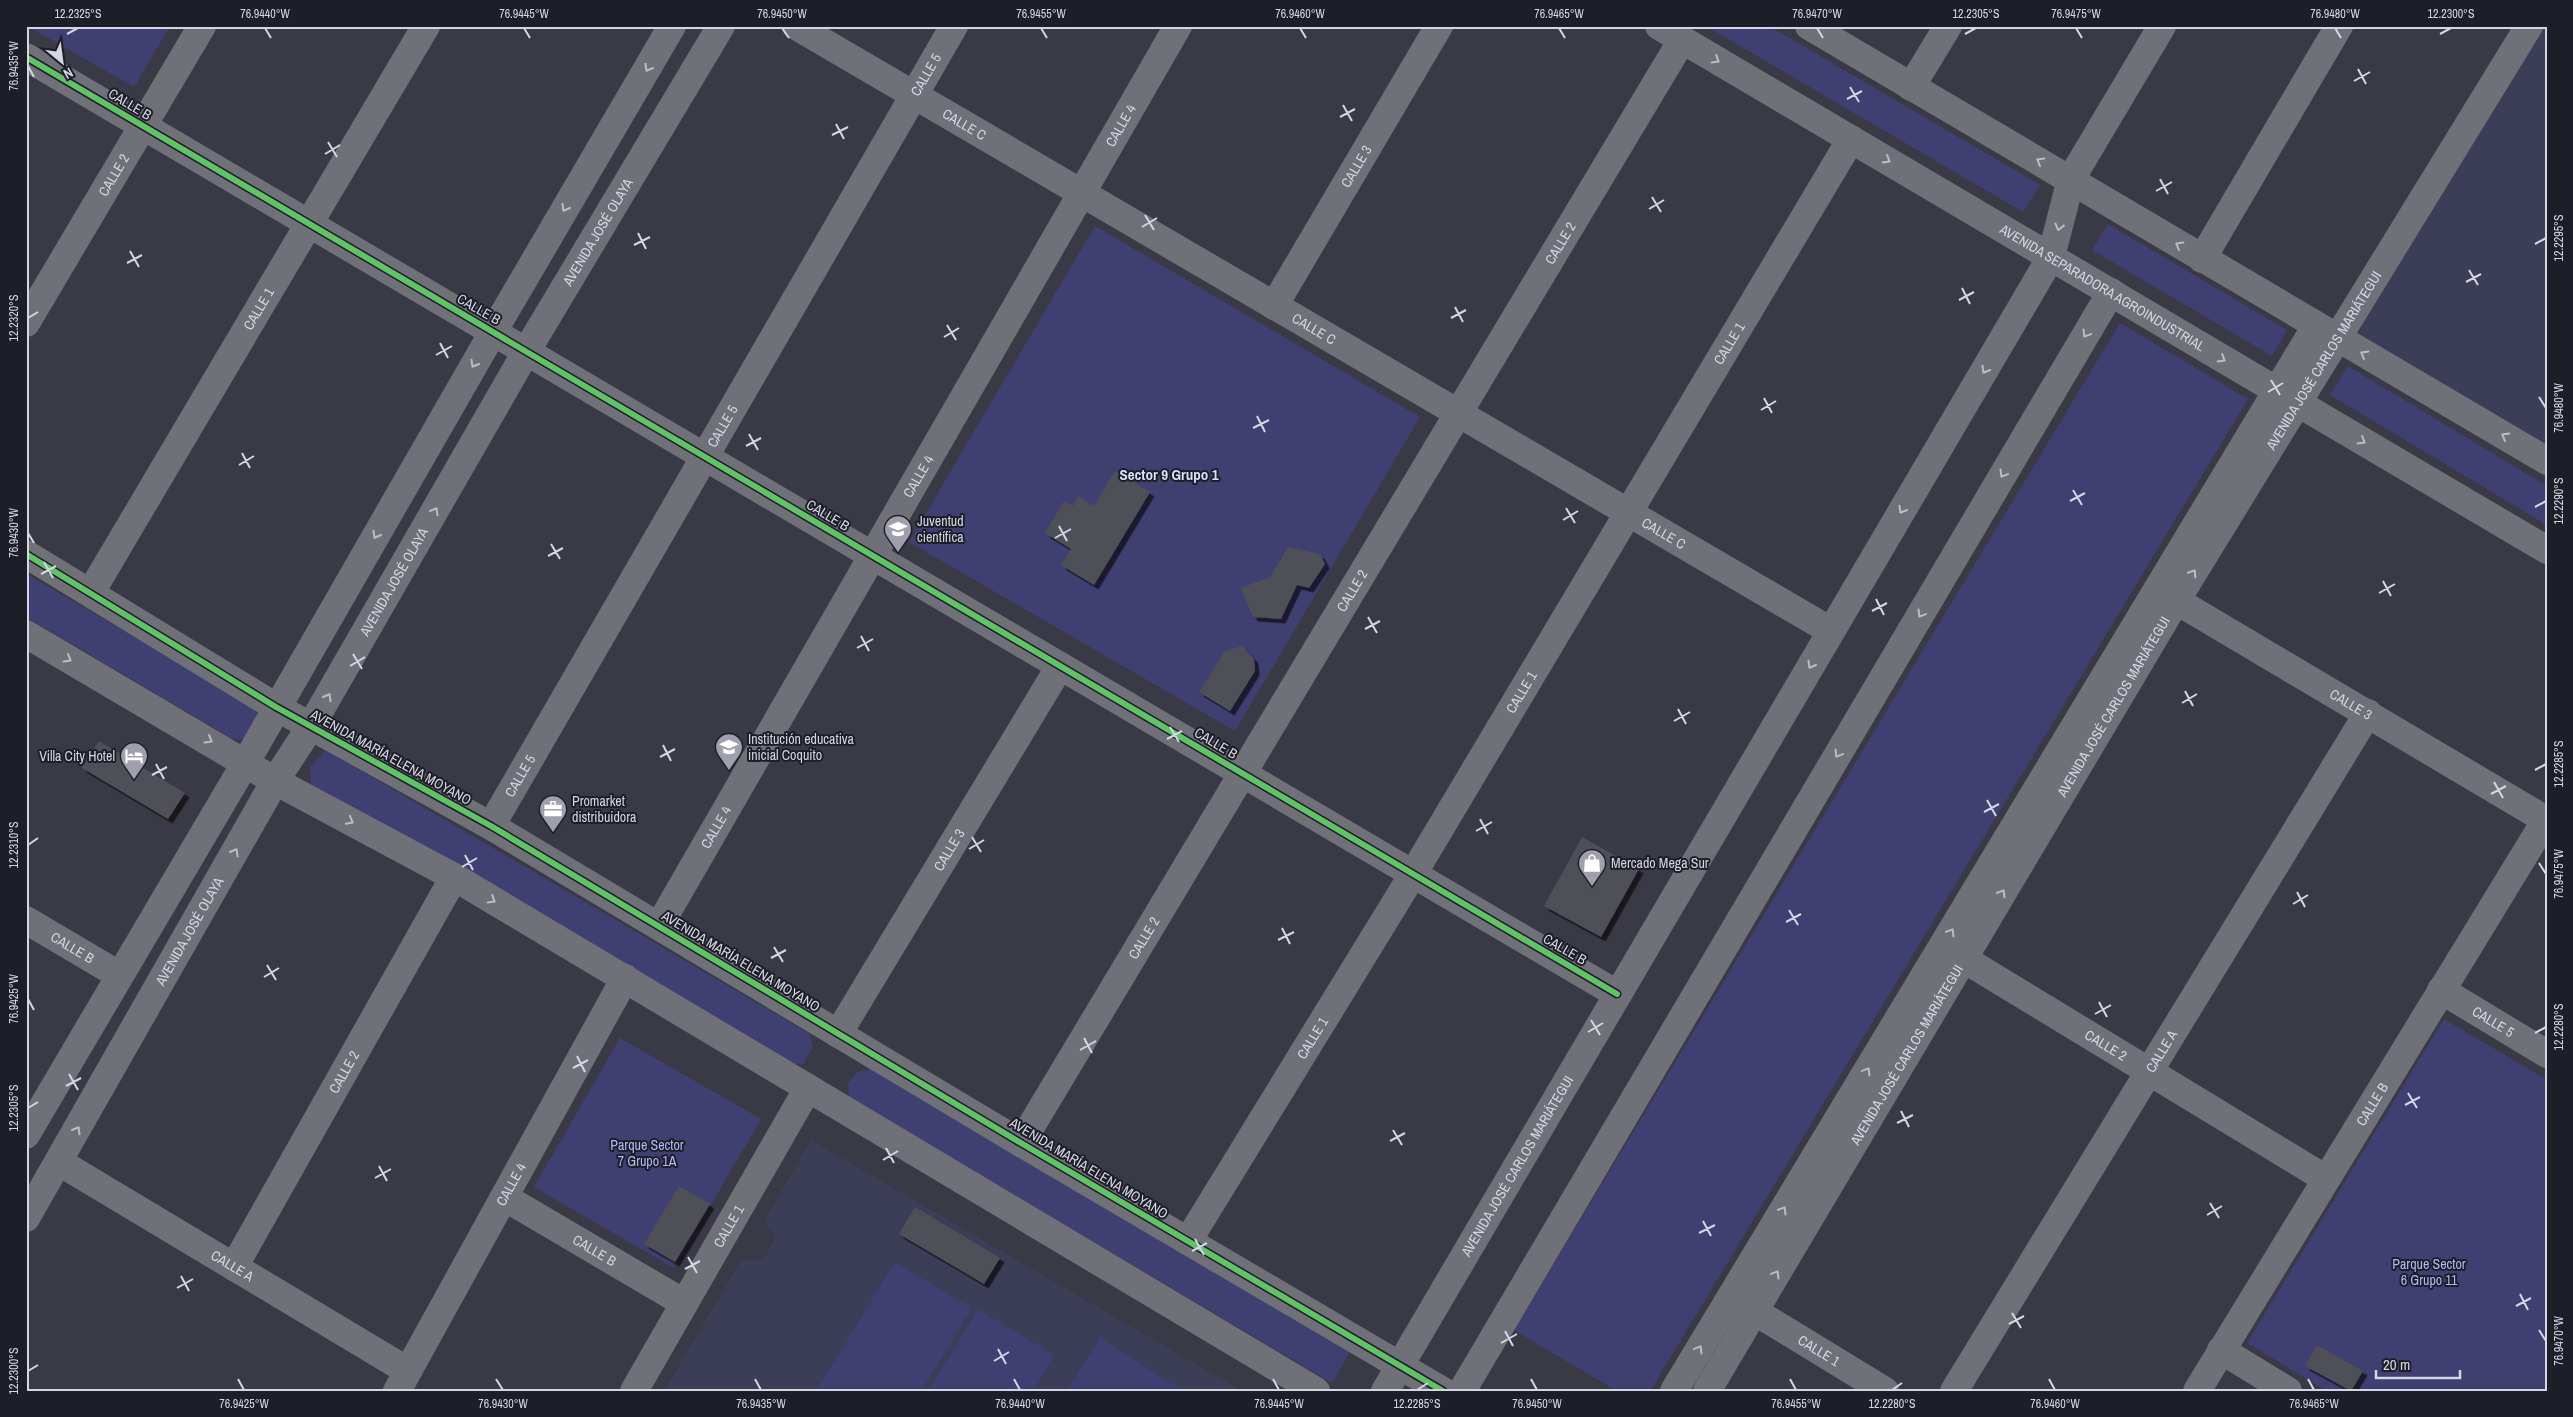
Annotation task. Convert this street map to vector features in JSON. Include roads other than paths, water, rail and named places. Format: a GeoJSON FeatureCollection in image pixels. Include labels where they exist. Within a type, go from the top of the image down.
{"type":"FeatureCollection","features":[{"type":"Feature","properties":{"kind":"street","name":"CALLE 2"},"geometry":{"type":"LineString","coordinates":[[26,323],[202,26]]}},
{"type":"Feature","properties":{"kind":"street","name":"CALLE 1"},"geometry":{"type":"LineString","coordinates":[[91,592],[426,26]]}},
{"type":"Feature","properties":{"kind":"street"},"geometry":{"type":"LineString","coordinates":[[26,1135],[246,762],[493,332],[672,26]]}},
{"type":"Feature","properties":{"kind":"street","name":"AVENIDA JOSÉ OLAYA"},"geometry":{"type":"LineString","coordinates":[[26,1218],[275,782],[311,726],[526,352],[721,26]]}},
{"type":"Feature","properties":{"kind":"street","name":"CALLE C"},"geometry":{"type":"LineString","coordinates":[[796,26],[1831,631]]}},
{"type":"Feature","properties":{"kind":"street","name":"CALLE 5"},"geometry":{"type":"LineString","coordinates":[[491,826],[954,26]]}},
{"type":"Feature","properties":{"kind":"street","name":"CALLE 4"},"geometry":{"type":"LineString","coordinates":[[659,926],[1178,26]]}},
{"type":"Feature","properties":{"kind":"street","name":"CALLE 3"},"geometry":{"type":"LineString","coordinates":[[1274,306],[1439,26]]}},
{"type":"Feature","properties":{"kind":"street","name":"AVENIDA SEPARADORA AGROINDUSTRIAL"},"geometry":{"type":"LineString","coordinates":[[1659,26],[2547,550]]}},
{"type":"Feature","properties":{"kind":"street"},"geometry":{"type":"LineString","coordinates":[[1809,26],[2547,461]]}},
{"type":"Feature","properties":{"kind":"street"},"geometry":{"type":"LineString","coordinates":[[1911,87],[1948,26]]}},
{"type":"Feature","properties":{"kind":"street","name":"AVENIDA JOSÉ CARLOS MARIÁTEGUI"},"geometry":{"type":"LineString","coordinates":[[1385,1391],[2051,257],[2071,179],[2162,26]]}},
{"type":"Feature","properties":{"kind":"street"},"geometry":{"type":"LineString","coordinates":[[2202,259],[2339,26]]}},
{"type":"Feature","properties":{"kind":"street","name":"AVENIDA JOSÉ CARLOS MARIÁTEGUI"},"geometry":{"type":"LineString","coordinates":[[1674,1391],[2167,596],[2327,332],[2529,26]]}},
{"type":"Feature","properties":{"kind":"street","name":"CALLE 2"},"geometry":{"type":"LineString","coordinates":[[1021,1143],[1682,40]]}},
{"type":"Feature","properties":{"kind":"street","name":"CALLE B"},"geometry":{"type":"LineString","coordinates":[[26,56],[1618,994]]}},
{"type":"Feature","properties":{"kind":"street","name":"CALLE 1"},"geometry":{"type":"LineString","coordinates":[[1188,1241],[1413,874],[1851,139]]}},
{"type":"Feature","properties":{"kind":"street"},"geometry":{"type":"LineString","coordinates":[[1462,1391],[2110,292]]}},
{"type":"Feature","properties":{"kind":"street","name":"AVENIDA MARÍA ELENA MOYANO"},"geometry":{"type":"LineString","coordinates":[[26,554],[91,592],[276,707],[491,826],[1021,1143],[1443,1391]]}},
{"type":"Feature","properties":{"kind":"street","name":"CALLE 3"},"geometry":{"type":"LineString","coordinates":[[2167,596],[2546,819]]}},
{"type":"Feature","properties":{"kind":"street","name":"AVENIDA JOSÉ CARLOS MARIÁTEGUI"},"geometry":{"type":"LineString","coordinates":[[1706,1391],[1964,959],[2167,596]]}},
{"type":"Feature","properties":{"kind":"street"},"geometry":{"type":"LineString","coordinates":[[26,634],[246,762],[275,782],[454,877],[1316,1391]]}},
{"type":"Feature","properties":{"kind":"street","name":"CALLE 3"},"geometry":{"type":"LineString","coordinates":[[838,1034],[1060,666]]}},
{"type":"Feature","properties":{"kind":"street","name":"CALLE A"},"geometry":{"type":"LineString","coordinates":[[1954,1391],[2368,713]]}},
{"type":"Feature","properties":{"kind":"street","name":"CALLE B"},"geometry":{"type":"LineString","coordinates":[[2197,1391],[2546,819]]}},
{"type":"Feature","properties":{"kind":"street","name":"CALLE 2"},"geometry":{"type":"LineString","coordinates":[[234,1267],[454,877]]}},
{"type":"Feature","properties":{"kind":"street","name":"CALLE B"},"geometry":{"type":"LineString","coordinates":[[26,920],[119,975]]}},
{"type":"Feature","properties":{"kind":"street","name":"CALLE 2"},"geometry":{"type":"LineString","coordinates":[[1964,959],[2326,1179]]}},
{"type":"Feature","properties":{"kind":"street","name":"CALLE 4"},"geometry":{"type":"LineString","coordinates":[[402,1381],[625,978]]}},
{"type":"Feature","properties":{"kind":"street","name":"CALLE 5"},"geometry":{"type":"LineString","coordinates":[[2441,990],[2547,1054]]}},
{"type":"Feature","properties":{"kind":"street","name":"CALLE 1"},"geometry":{"type":"LineString","coordinates":[[634,1391],[808,1088]]}},
{"type":"Feature","properties":{"kind":"street","name":"CALLE A"},"geometry":{"type":"LineString","coordinates":[[59,1162],[234,1267],[402,1381]]}},
{"type":"Feature","properties":{"kind":"street","name":"CALLE B"},"geometry":{"type":"LineString","coordinates":[[504,1197],[684,1303]]}},
{"type":"Feature","properties":{"kind":"street","name":"CALLE 1"},"geometry":{"type":"LineString","coordinates":[[1754,1311],[1884,1391]]}},
{"type":"Feature","properties":{"kind":"street"},"geometry":{"type":"LineString","coordinates":[[2222,1350],[2288,1391]]}},
{"type":"Feature","properties":{"kind":"place","name":"Juventud científica"},"geometry":{"type":"Point","coordinates":[898,553]}},
{"type":"Feature","properties":{"kind":"place","name":"Institución educativa inicial Coquito"},"geometry":{"type":"Point","coordinates":[729,771]}},
{"type":"Feature","properties":{"kind":"place","name":"Villa City Hotel"},"geometry":{"type":"Point","coordinates":[134,780]}},
{"type":"Feature","properties":{"kind":"place","name":"Promarket distribuidora"},"geometry":{"type":"Point","coordinates":[553,833]}},
{"type":"Feature","properties":{"kind":"place","name":"Mercado Mega Sur"},"geometry":{"type":"Point","coordinates":[1592,887]}},
{"type":"Feature","properties":{"kind":"district","name":"Sector 9 Grupo 1"},"geometry":{"type":"Point","coordinates":[1169,475]}},
{"type":"Feature","properties":{"kind":"park label","name":"Parque Sector 7 Grupo 1A"},"geometry":{"type":"Point","coordinates":[647,1154]}},
{"type":"Feature","properties":{"kind":"park label","name":"Parque Sector 6 Grupo 11"},"geometry":{"type":"Point","coordinates":[2429,1272]}}]}
